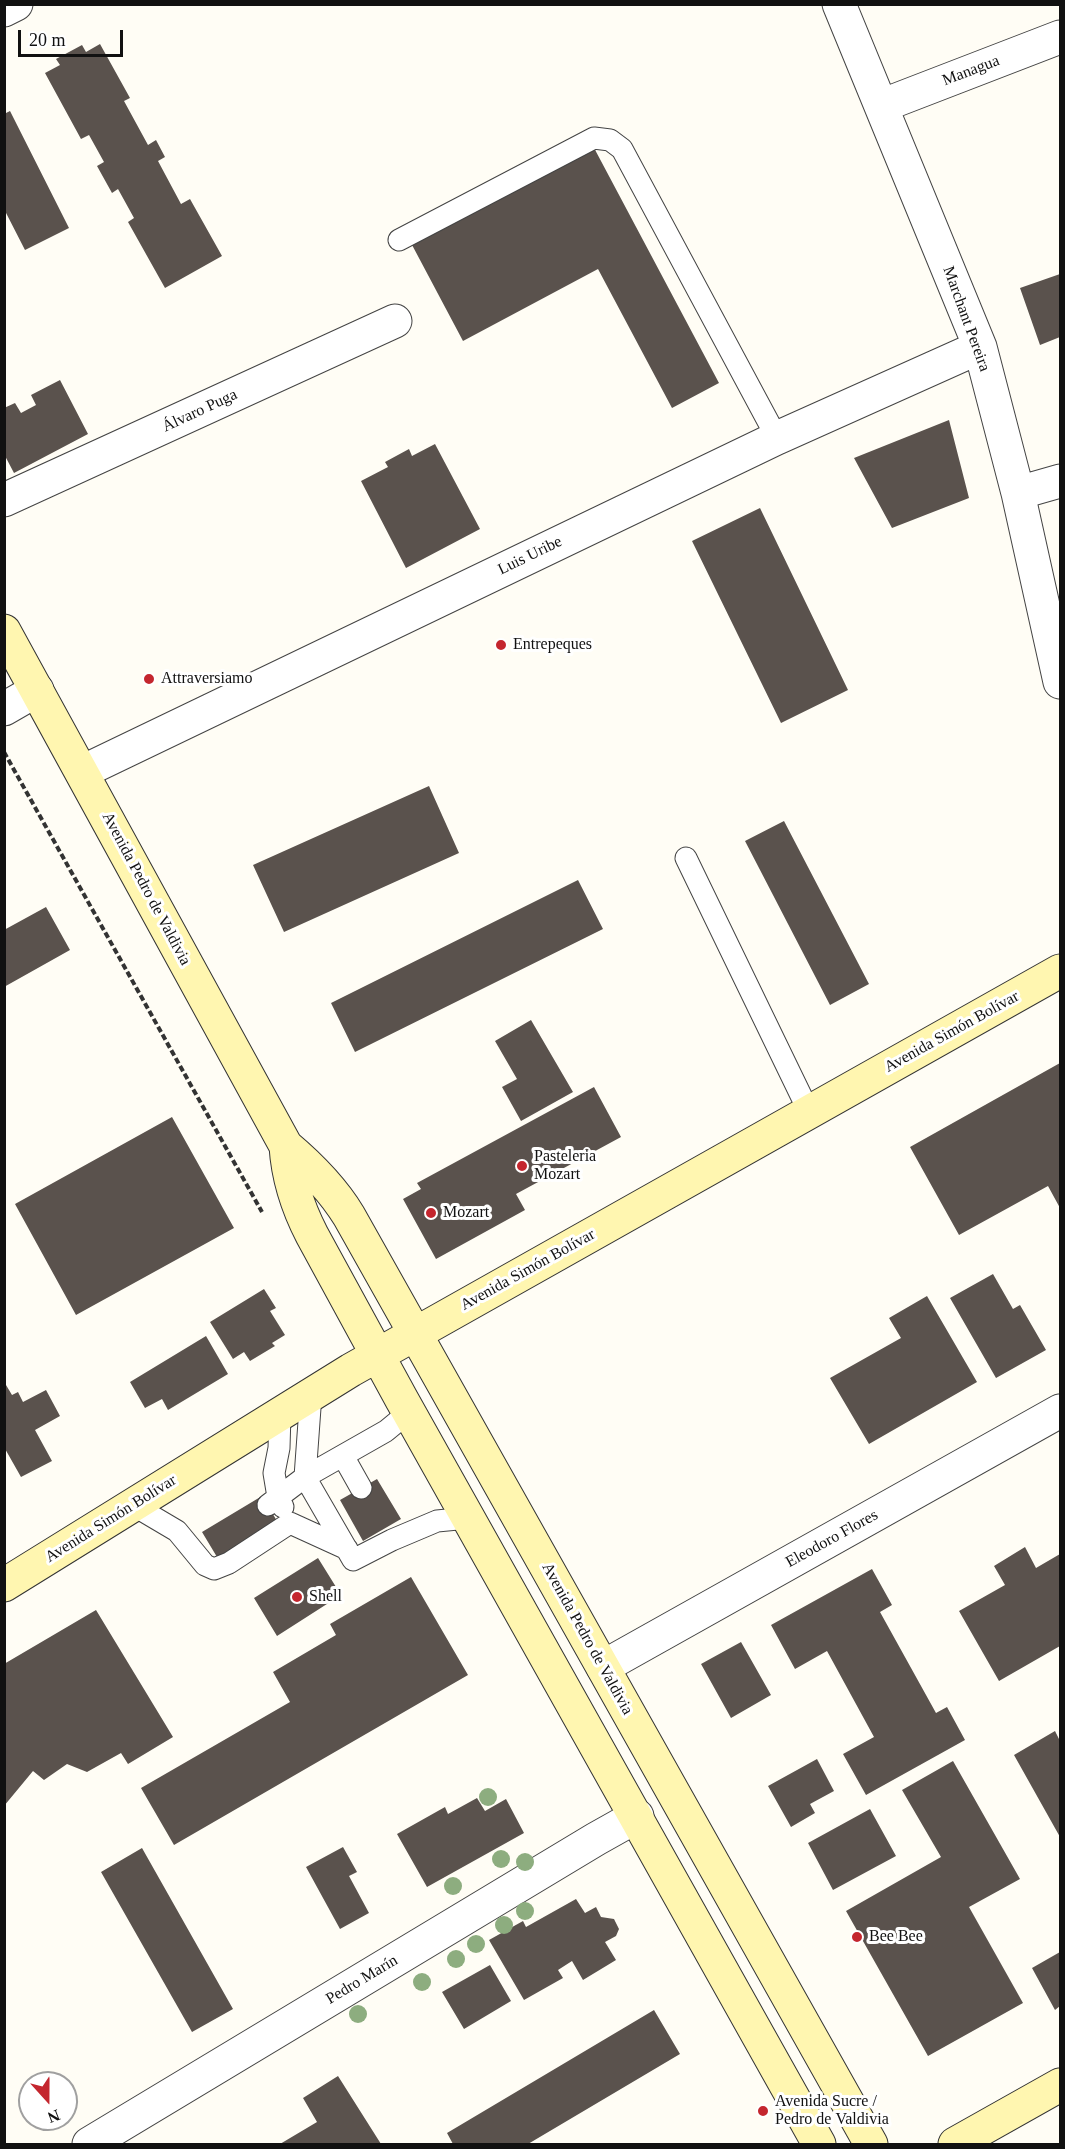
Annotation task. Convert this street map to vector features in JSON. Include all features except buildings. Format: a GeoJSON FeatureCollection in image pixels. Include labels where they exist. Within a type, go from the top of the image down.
{"type":"FeatureCollection","features":[{"type":"Feature","properties":{"kind":"main road","name":"Avenida Pedro de Valdivia"},"geometry":{"type":"LineString","coordinates":[[4,632],[286,1146],[291,1186],[299,1211],[408,1412],[637,1816],[819,2145]]}},
{"type":"Feature","properties":{"kind":"main road","name":"Avenida Simón Bolívar"},"geometry":{"type":"LineString","coordinates":[[4,1585],[311,1394],[378,1355],[1060,971]]}},
{"type":"Feature","properties":{"kind":"main road","name":"Avenida Pedro de Valdivia"},"geometry":{"type":"LineString","coordinates":[[286,1146],[308,1164],[339,1200],[871,2145]]}},
{"type":"Feature","properties":{"kind":"main road"},"geometry":{"type":"LineString","coordinates":[[955,2145],[1060,2085]]}},
{"type":"Feature","properties":{"kind":"street"},"geometry":{"type":"LineString","coordinates":[[4,10],[16,4]]}},
{"type":"Feature","properties":{"kind":"street","name":"Marchant Pereira"},"geometry":{"type":"LineString","coordinates":[[839,4],[980,347],[1018,493],[1060,682]]}},
{"type":"Feature","properties":{"kind":"street","name":"Managua"},"geometry":{"type":"LineString","coordinates":[[881,106],[1060,37]]}},
{"type":"Feature","properties":{"kind":"street","name":"Álvaro Puga"},"geometry":{"type":"LineString","coordinates":[[4,500],[395,321]]}},
{"type":"Feature","properties":{"kind":"street","name":"Luis Uribe"},"geometry":{"type":"LineString","coordinates":[[82,772],[777,438],[980,347]]}},
{"type":"Feature","properties":{"kind":"street"},"geometry":{"type":"LineString","coordinates":[[1018,493],[1060,481]]}},
{"type":"Feature","properties":{"kind":"street"},"geometry":{"type":"LineString","coordinates":[[4,710],[37,690]]}},
{"type":"Feature","properties":{"kind":"street","name":"Eleodoro Flores"},"geometry":{"type":"LineString","coordinates":[[603,1667],[1060,1411]]}},
{"type":"Feature","properties":{"kind":"street","name":"Pedro Marín"},"geometry":{"type":"LineString","coordinates":[[89,2145],[637,1816]]}},
{"type":"Feature","properties":{"kind":"lane"},"geometry":{"type":"LineString","coordinates":[[399,240],[594,138],[610,140],[622,149],[777,438]]}},
{"type":"Feature","properties":{"kind":"lane"},"geometry":{"type":"LineString","coordinates":[[686,858],[809,1112]]}},
{"type":"Feature","properties":{"kind":"lane"},"geometry":{"type":"LineString","coordinates":[[311,1394],[305,1477],[353,1560],[388,1534],[437,1521],[468,1518]]}},
{"type":"Feature","properties":{"kind":"lane"},"geometry":{"type":"LineString","coordinates":[[273,1501],[305,1477],[386,1431],[408,1412]]}},
{"type":"Feature","properties":{"kind":"lane"},"geometry":{"type":"LineString","coordinates":[[280,1414],[273,1501],[290,1523],[347,1549]]}},
{"type":"Feature","properties":{"kind":"lane"},"geometry":{"type":"LineString","coordinates":[[343,1456],[361,1488]]}},
{"type":"Feature","properties":{"kind":"lane"},"geometry":{"type":"LineString","coordinates":[[133,1505],[177,1531],[205,1565],[214,1569],[229,1563],[290,1523]]}},
{"type":"Feature","properties":{"kind":"place","name":"Entrepeques"},"geometry":{"type":"Point","coordinates":[501,645]}},
{"type":"Feature","properties":{"kind":"place","name":"Attraversiamo"},"geometry":{"type":"Point","coordinates":[149,679]}},
{"type":"Feature","properties":{"kind":"place","name":"Pasteleria Mozart"},"geometry":{"type":"Point","coordinates":[522,1166]}},
{"type":"Feature","properties":{"kind":"place","name":"Mozart"},"geometry":{"type":"Point","coordinates":[431,1213]}},
{"type":"Feature","properties":{"kind":"place","name":"Shell"},"geometry":{"type":"Point","coordinates":[297,1597]}},
{"type":"Feature","properties":{"kind":"place","name":"Bee Bee"},"geometry":{"type":"Point","coordinates":[857,1937]}},
{"type":"Feature","properties":{"kind":"place","name":"Avenida Sucre / Pedro de Valdivia"},"geometry":{"type":"Point","coordinates":[763,2111]}}]}
